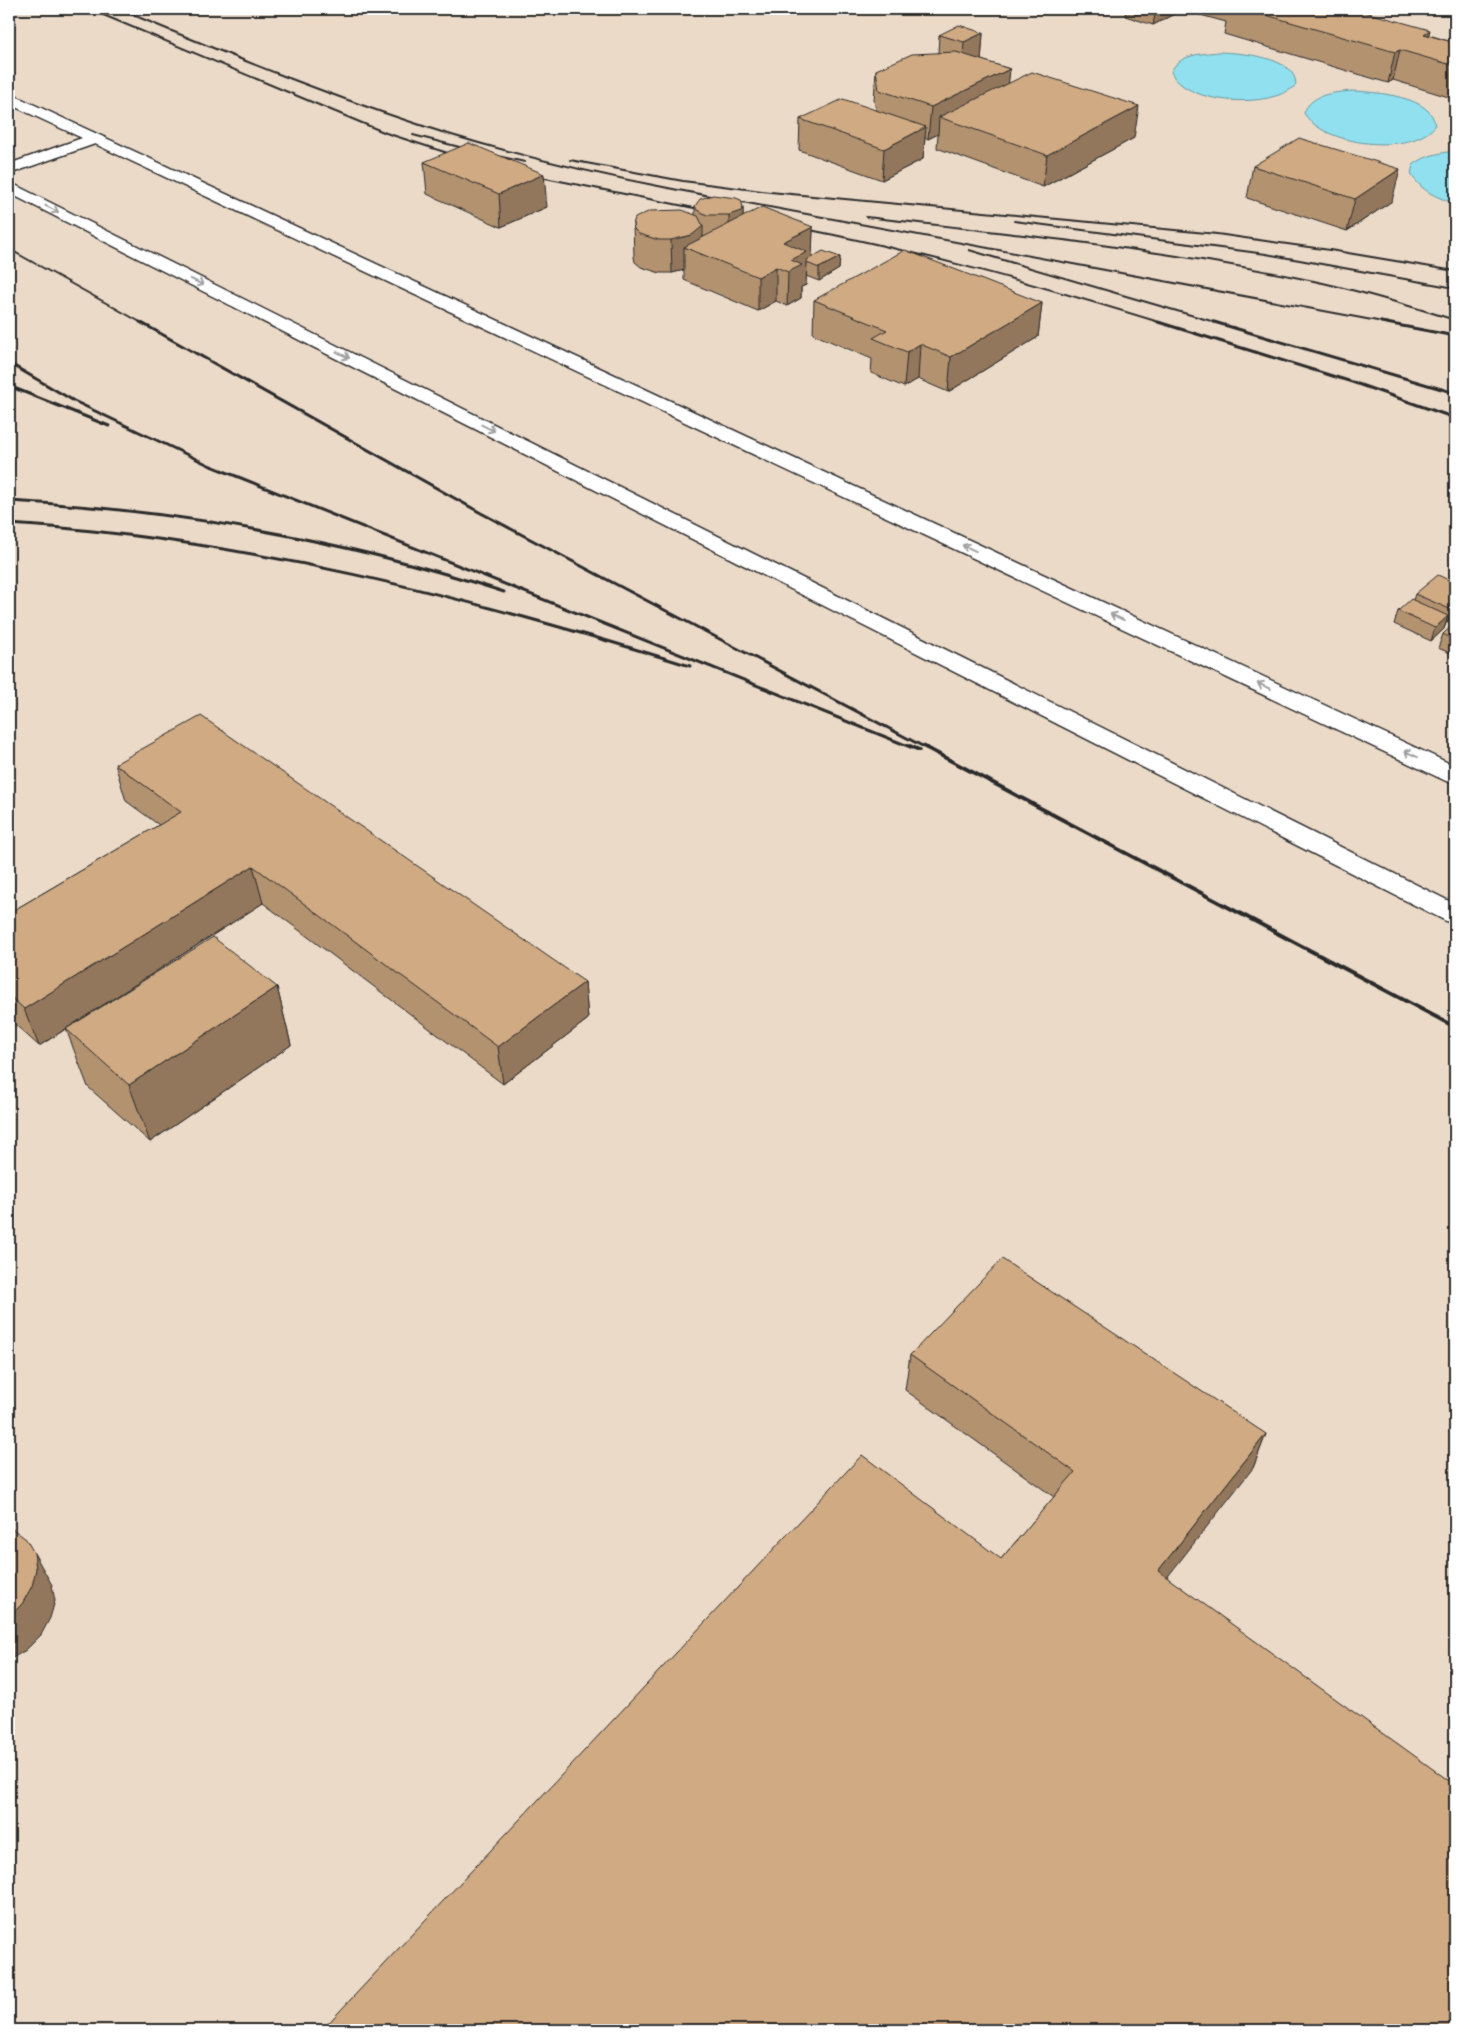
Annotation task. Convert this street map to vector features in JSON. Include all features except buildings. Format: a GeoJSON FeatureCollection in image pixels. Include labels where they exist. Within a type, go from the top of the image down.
{"type":"FeatureCollection","features":[{"type":"Feature","properties":{"kind":"lane"},"geometry":{"type":"LineString","coordinates":[[9,98],[1455,775]]}},
{"type":"Feature","properties":{"kind":"lane"},"geometry":{"type":"LineString","coordinates":[[9,169],[94,139]]}},
{"type":"Feature","properties":{"kind":"lane"},"geometry":{"type":"LineString","coordinates":[[9,187],[1455,915]]}},
{"type":"Feature","properties":{"kind":"shaded area"},"geometry":{"type":"Polygon","coordinates":[[[9,9],[1455,9],[1455,2030],[9,2030],[9,9]]]}},
{"type":"Feature","properties":{"kind":"water"},"geometry":{"type":"Polygon","coordinates":[[[1219,52],[1253,55],[1277,62],[1294,75],[1296,85],[1284,93],[1268,98],[1230,100],[1193,92],[1180,83],[1171,72],[1185,58],[1198,54],[1219,52]]]}},
{"type":"Feature","properties":{"kind":"water"},"geometry":{"type":"Polygon","coordinates":[[[1352,91],[1388,95],[1414,102],[1425,108],[1432,116],[1435,126],[1423,135],[1407,141],[1388,144],[1368,143],[1347,140],[1329,133],[1314,124],[1304,113],[1312,101],[1324,95],[1352,91]]]}},
{"type":"Feature","properties":{"kind":"water"},"geometry":{"type":"Polygon","coordinates":[[[1455,151],[1455,203],[1430,193],[1411,174],[1413,165],[1423,159],[1455,151]]]}},
{"type":"Feature","properties":{"kind":"railway"},"geometry":{"type":"LineString","coordinates":[[89,9],[386,133],[460,157]]}},
{"type":"Feature","properties":{"kind":"railway"},"geometry":{"type":"LineString","coordinates":[[119,9],[240,59],[362,105],[445,133],[558,164],[673,189],[1388,323]]}},
{"type":"Feature","properties":{"kind":"railway"},"geometry":{"type":"LineString","coordinates":[[413,135],[471,150]]}},
{"type":"Feature","properties":{"kind":"railway"},"geometry":{"type":"LineString","coordinates":[[488,154],[525,162]]}},
{"type":"Feature","properties":{"kind":"railway"},"geometry":{"type":"LineString","coordinates":[[570,160],[683,181],[770,192],[1217,234],[1330,250],[1455,271]]}},
{"type":"Feature","properties":{"kind":"railway"},"geometry":{"type":"LineString","coordinates":[[530,175],[709,211]]}},
{"type":"Feature","properties":{"kind":"railway"},"geometry":{"type":"LineString","coordinates":[[866,217],[1088,243],[1199,259],[1346,288],[1455,320]]}},
{"type":"Feature","properties":{"kind":"railway"},"geometry":{"type":"LineString","coordinates":[[1014,221],[1266,254],[1455,288]]}},
{"type":"Feature","properties":{"kind":"railway"},"geometry":{"type":"LineString","coordinates":[[800,228],[846,237],[982,271],[1162,323]]}},
{"type":"Feature","properties":{"kind":"railway"},"geometry":{"type":"LineString","coordinates":[[9,249],[142,323]]}},
{"type":"Feature","properties":{"kind":"railway"},"geometry":{"type":"LineString","coordinates":[[969,250],[1218,323]]}},
{"type":"Feature","properties":{"kind":"railway"},"geometry":{"type":"LineString","coordinates":[[140,322],[481,513],[926,748]]}},
{"type":"Feature","properties":{"kind":"railway"},"geometry":{"type":"LineString","coordinates":[[1158,322],[1352,382],[1455,418]]}},
{"type":"Feature","properties":{"kind":"railway"},"geometry":{"type":"LineString","coordinates":[[1214,322],[1455,393]]}},
{"type":"Feature","properties":{"kind":"railway"},"geometry":{"type":"LineString","coordinates":[[1381,322],[1455,336]]}},
{"type":"Feature","properties":{"kind":"railway"},"geometry":{"type":"LineString","coordinates":[[9,363],[74,401],[211,466],[913,748]]}},
{"type":"Feature","properties":{"kind":"railway"},"geometry":{"type":"LineString","coordinates":[[9,386],[109,426]]}},
{"type":"Feature","properties":{"kind":"railway"},"geometry":{"type":"LineString","coordinates":[[9,501],[72,505],[134,512],[260,530],[383,557],[504,592]]}},
{"type":"Feature","properties":{"kind":"railway"},"geometry":{"type":"LineString","coordinates":[[9,524],[96,531],[182,542],[353,574],[523,617],[690,666]]}},
{"type":"Feature","properties":{"kind":"railway"},"geometry":{"type":"LineString","coordinates":[[910,746],[919,750]]}},
{"type":"Feature","properties":{"kind":"railway"},"geometry":{"type":"LineString","coordinates":[[923,746],[1455,1027]]}}]}
